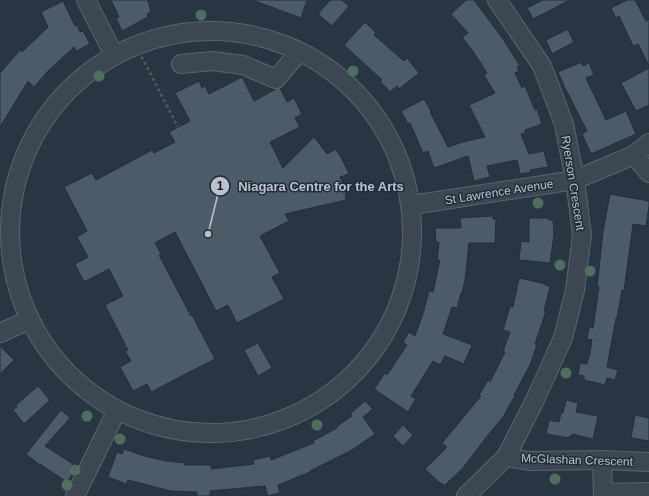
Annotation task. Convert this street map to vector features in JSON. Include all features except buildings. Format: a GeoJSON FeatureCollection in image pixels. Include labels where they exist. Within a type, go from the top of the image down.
{"type":"FeatureCollection","features":[{"type":"Feature","properties":{"kind":"street"},"geometry":{"type":"LineString","coordinates":[[86,0],[114,55]]}},
{"type":"Feature","properties":{"kind":"street","name":"Ryerson Crescent"},"geometry":{"type":"LineString","coordinates":[[466,496],[506,457],[535,400],[563,338],[576,290],[582,234],[575,180],[564,124],[542,66],[497,0]]}},
{"type":"Feature","properties":{"kind":"street"},"geometry":{"type":"LineString","coordinates":[[234,31],[282,44],[322,62],[360,93],[394,146],[412,205],[410,254],[402,293],[388,328],[356,373],[320,402],[275,422],[222,431],[167,429],[116,412],[77,383],[48,350],[29,320],[13,266],[9,232],[12,199],[19,164],[31,137],[52,108],[80,78],[114,55],[136,46],[154,39],[192,32],[234,31]]}},
{"type":"Feature","properties":{"kind":"street"},"geometry":{"type":"LineString","coordinates":[[181,64],[212,61],[243,65],[276,79],[299,52]]}},
{"type":"Feature","properties":{"kind":"street","name":"St Lawrence Avenue"},"geometry":{"type":"LineString","coordinates":[[412,205],[575,180],[634,155],[649,143]]}},
{"type":"Feature","properties":{"kind":"street"},"geometry":{"type":"LineString","coordinates":[[634,155],[649,173]]}},
{"type":"Feature","properties":{"kind":"street"},"geometry":{"type":"LineString","coordinates":[[0,334],[29,320]]}},
{"type":"Feature","properties":{"kind":"street"},"geometry":{"type":"LineString","coordinates":[[75,496],[116,412]]}},
{"type":"Feature","properties":{"kind":"street","name":"McGlashan Crescent"},"geometry":{"type":"LineString","coordinates":[[506,457],[529,461],[602,460],[649,462]]}},
{"type":"Feature","properties":{"kind":"street"},"geometry":{"type":"LineString","coordinates":[[602,460],[603,494],[649,492]]}},
{"type":"Feature","properties":{"kind":"path"},"geometry":{"type":"LineString","coordinates":[[136,46],[178,127]]}},
{"type":"Feature","properties":{"kind":"place","name":"Niagara Centre for the Arts"},"geometry":{"type":"Point","coordinates":[208,234]}}]}
